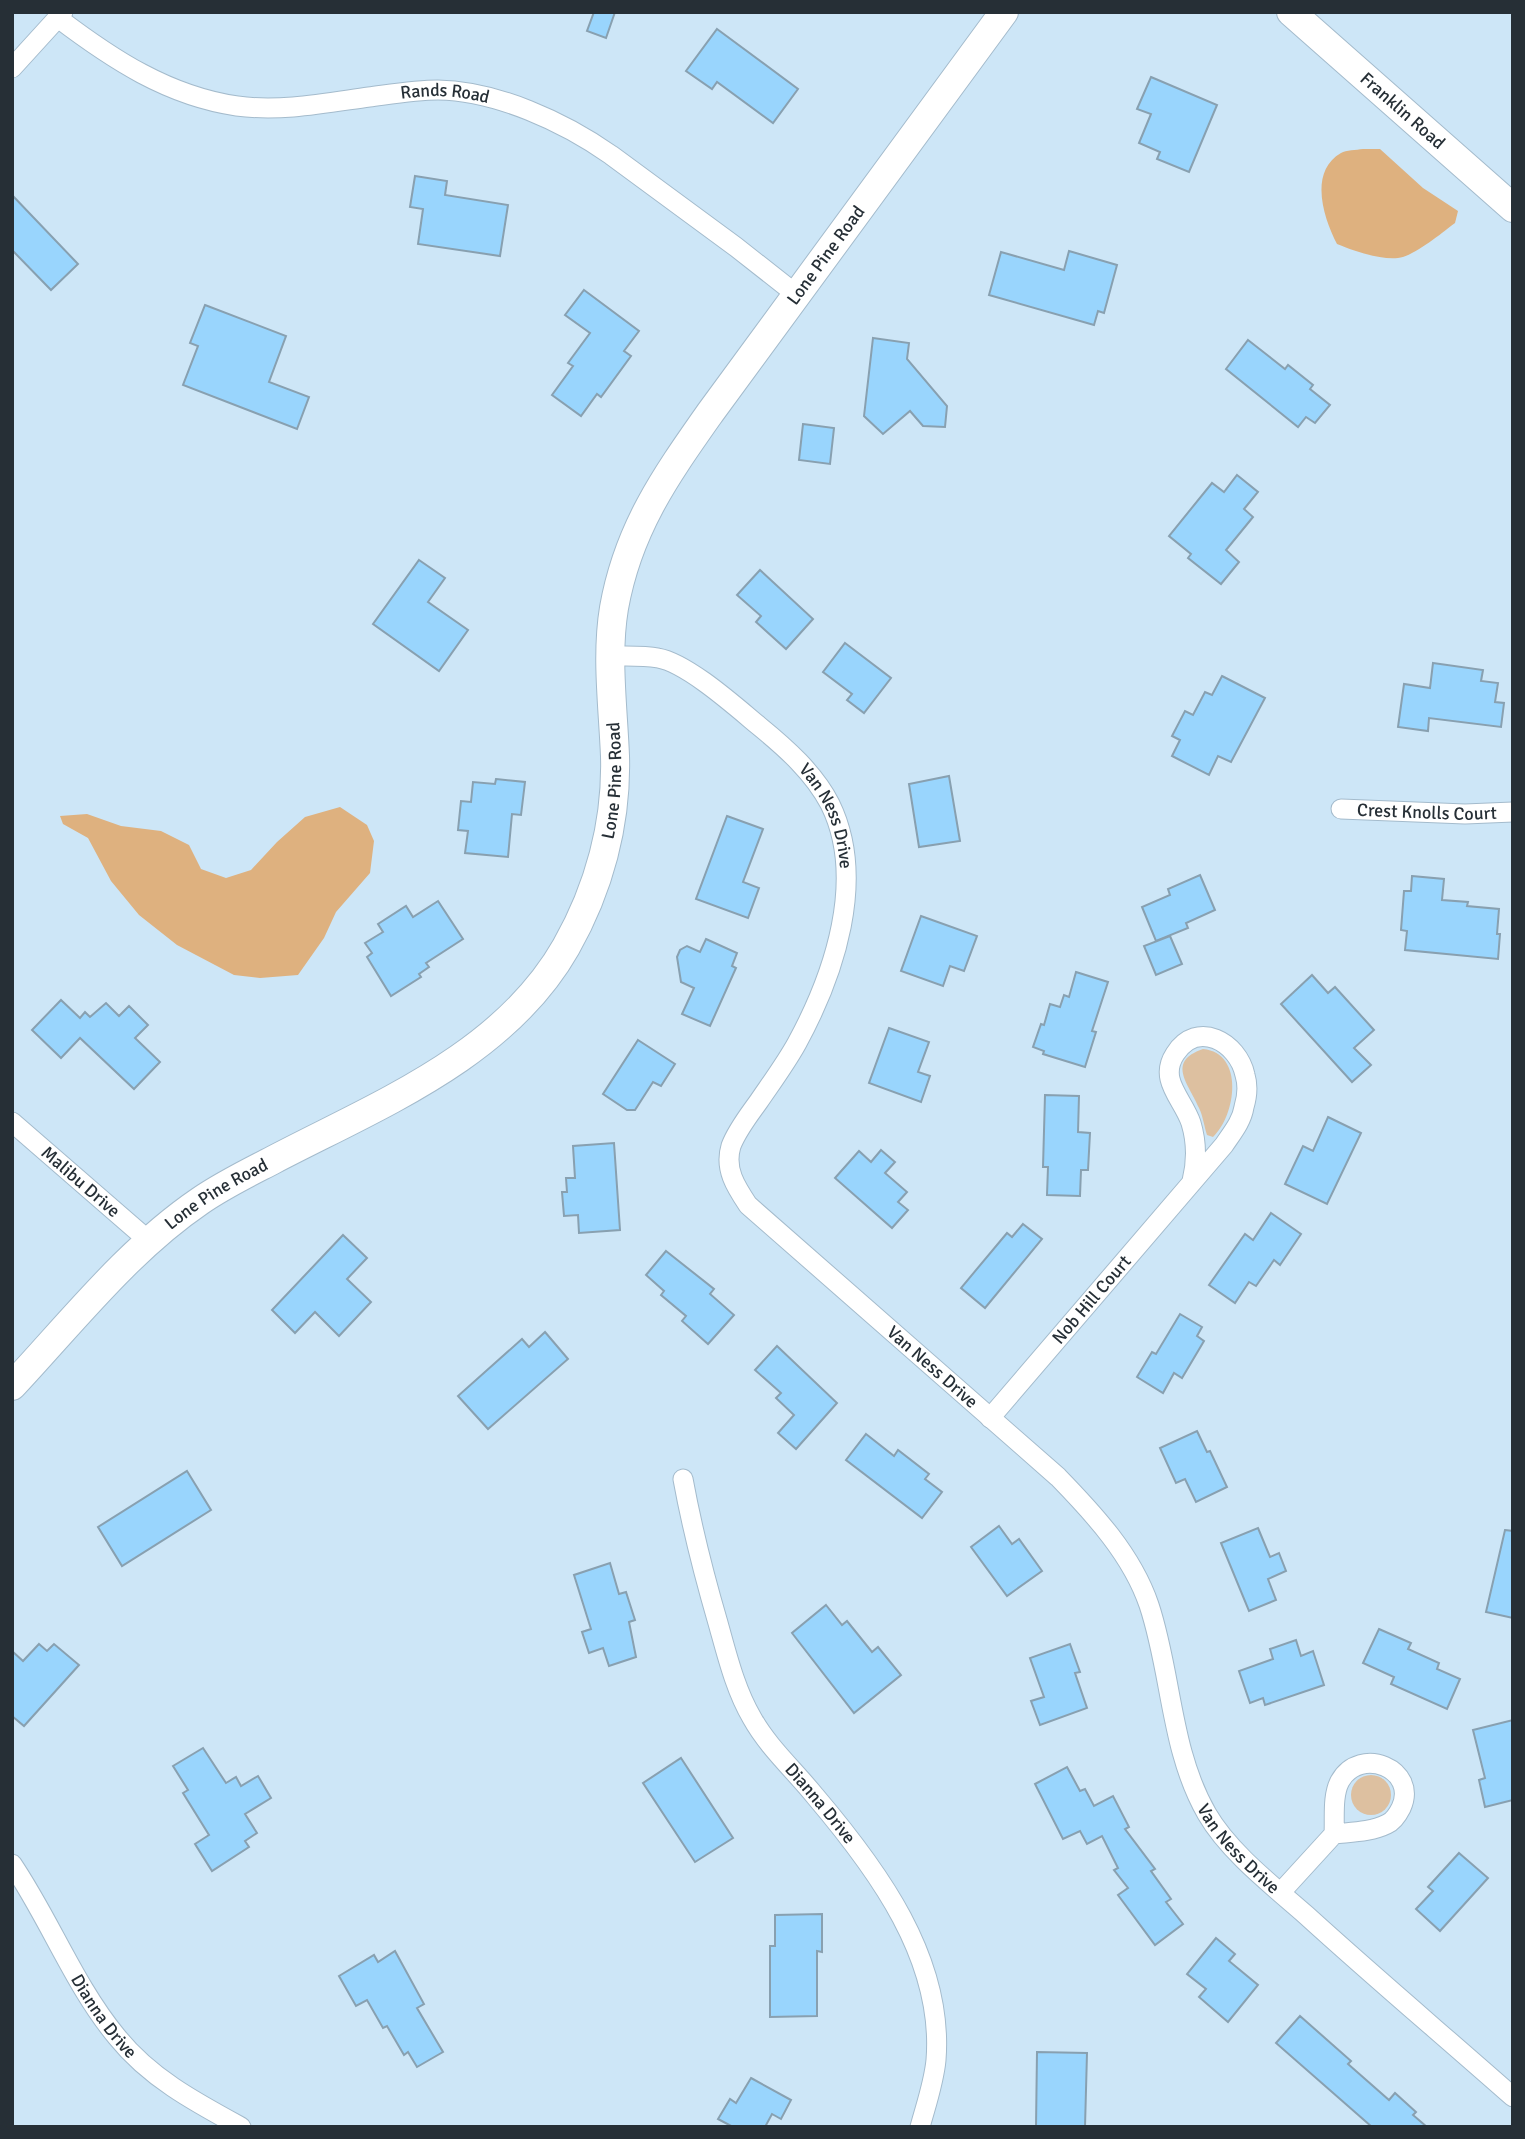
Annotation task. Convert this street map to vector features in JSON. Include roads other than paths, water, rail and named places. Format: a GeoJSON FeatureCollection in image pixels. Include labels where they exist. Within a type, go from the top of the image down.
{"type":"FeatureCollection","features":[{"type":"Feature","properties":{"kind":"street","name":"Lone Pine Road"},"geometry":{"type":"LineString","coordinates":[[12,1386],[149,1241],[175,1218],[228,1183],[397,1095],[470,1051],[512,1015],[542,983],[565,949],[583,914],[598,877],[607,840],[613,803],[615,761],[610,656],[616,599],[626,555],[643,515],[681,454],[1004,12]]}},
{"type":"Feature","properties":{"kind":"street","name":"Franklin Road"},"geometry":{"type":"LineString","coordinates":[[1291,12],[1513,208]]}},
{"type":"Feature","properties":{"kind":"street","name":"Rands Road"},"geometry":{"type":"LineString","coordinates":[[61,15],[111,57],[174,89],[210,101],[238,106],[281,107],[439,90],[480,96],[542,116],[593,142],[797,295]]}},
{"type":"Feature","properties":{"kind":"street"},"geometry":{"type":"LineString","coordinates":[[12,68],[61,15]]}},
{"type":"Feature","properties":{"kind":"street","name":"Van Ness Drive"},"geometry":{"type":"LineString","coordinates":[[610,656],[658,658],[671,662],[727,700],[789,752],[808,772],[830,804],[838,825],[846,878],[842,922],[832,960],[796,1044],[746,1119],[731,1147],[729,1168],[735,1186],[748,1205],[990,1418],[1076,1496],[1098,1520],[1132,1569],[1149,1606],[1177,1734],[1194,1787],[1207,1815],[1224,1837],[1281,1892],[1513,2096]]}},
{"type":"Feature","properties":{"kind":"street","name":"Crest Knolls Court"},"geometry":{"type":"LineString","coordinates":[[1341,809],[1465,814],[1513,812]]}},
{"type":"Feature","properties":{"kind":"street","name":"Nob Hill Court"},"geometry":{"type":"LineString","coordinates":[[990,1418],[1224,1145],[1237,1126],[1244,1110],[1245,1074],[1240,1060],[1224,1041],[1212,1037],[1194,1038],[1181,1045],[1169,1068],[1169,1078],[1191,1122],[1195,1139],[1197,1160],[1192,1181]]}},
{"type":"Feature","properties":{"kind":"street","name":"Malibu Drive"},"geometry":{"type":"LineString","coordinates":[[12,1122],[149,1241]]}},
{"type":"Feature","properties":{"kind":"street","name":"Dianna Drive"},"geometry":{"type":"LineString","coordinates":[[683,1479],[695,1541],[741,1697],[766,1739],[838,1824],[873,1871],[900,1914],[920,1958],[935,2022],[936,2059],[920,2127]]}},
{"type":"Feature","properties":{"kind":"street"},"geometry":{"type":"LineString","coordinates":[[1281,1892],[1334,1834]]}},
{"type":"Feature","properties":{"kind":"street","name":"Dianna Drive"},"geometry":{"type":"LineString","coordinates":[[12,1864],[47,1920],[93,2005],[117,2037],[136,2058],[166,2083],[241,2127]]}}]}
